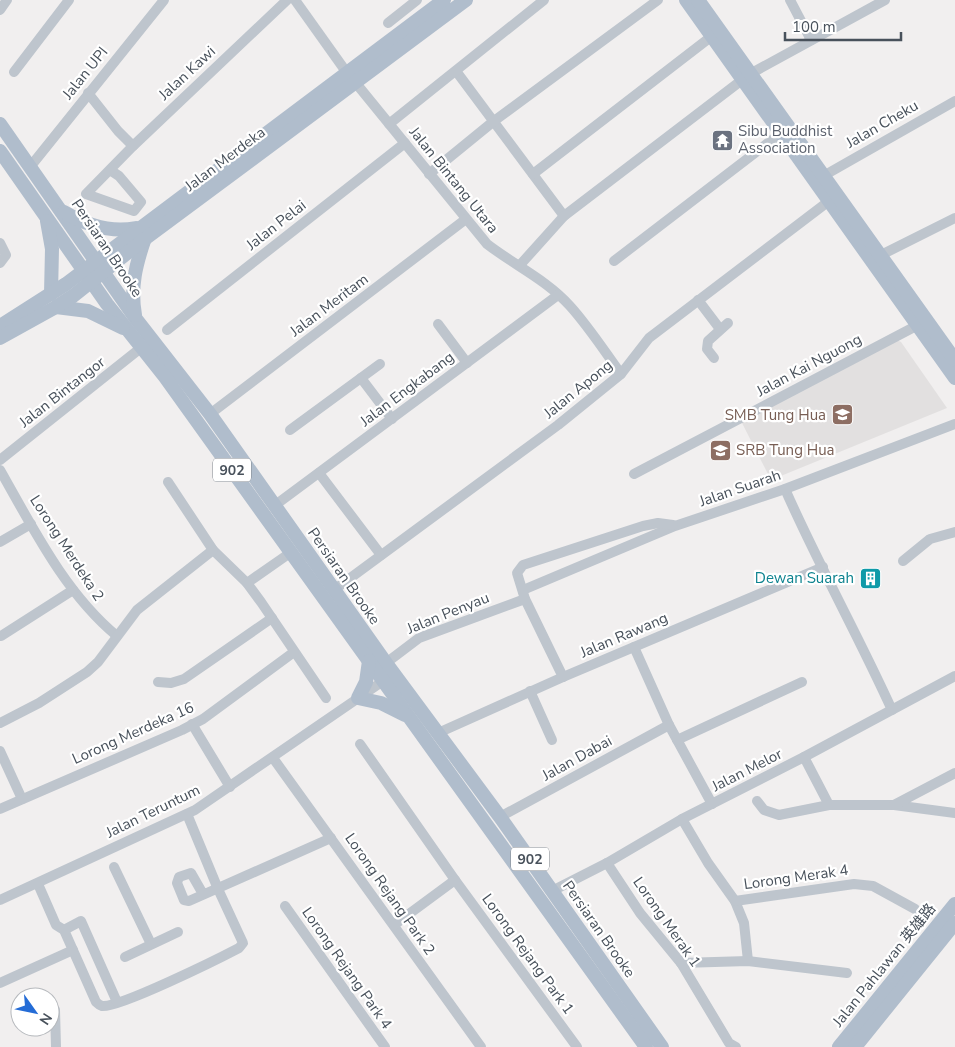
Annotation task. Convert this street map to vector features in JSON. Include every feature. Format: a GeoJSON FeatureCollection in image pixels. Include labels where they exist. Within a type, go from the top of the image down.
{"type":"FeatureCollection","features":[{"type":"Feature","properties":{"kind":"main road","name":"Jalan Merdeka"},"geometry":{"type":"LineString","coordinates":[[351,77],[444,0]]}},
{"type":"Feature","properties":{"kind":"main road","name":"Jalan Merdeka"},"geometry":{"type":"LineString","coordinates":[[0,338],[53,301],[95,260],[142,232],[351,77],[466,0]]}},
{"type":"Feature","properties":{"kind":"main road"},"geometry":{"type":"LineString","coordinates":[[686,0],[712,36],[825,175],[955,359]]}},
{"type":"Feature","properties":{"kind":"main road"},"geometry":{"type":"LineString","coordinates":[[698,0],[781,133],[955,378]]}},
{"type":"Feature","properties":{"kind":"main road","name":"Persiaran Brooke"},"geometry":{"type":"LineString","coordinates":[[0,124],[136,318],[210,414],[334,590],[388,672],[438,733],[500,817],[662,1047]]}},
{"type":"Feature","properties":{"kind":"main road","name":"Persiaran Brooke"},"geometry":{"type":"LineString","coordinates":[[0,151],[83,270],[142,347],[369,661],[388,672],[408,716],[646,1047]]}},
{"type":"Feature","properties":{"kind":"main road"},"geometry":{"type":"LineString","coordinates":[[63,212],[78,220],[111,230],[142,232],[132,290],[136,318]]}},
{"type":"Feature","properties":{"kind":"main road"},"geometry":{"type":"LineString","coordinates":[[45,215],[52,249],[53,301],[88,312],[128,330]]}},
{"type":"Feature","properties":{"kind":"main road","name":"Jalan Merdeka"},"geometry":{"type":"LineString","coordinates":[[0,326],[92,282],[142,232]]}},
{"type":"Feature","properties":{"kind":"main road"},"geometry":{"type":"LineString","coordinates":[[369,661],[369,674],[358,698],[397,709],[408,716]]}},
{"type":"Feature","properties":{"kind":"main road","name":"Jalan Pahlawan 英雄路"},"geometry":{"type":"LineString","coordinates":[[839,1047],[955,904]]}},
{"type":"Feature","properties":{"kind":"main road","name":"Jalan Pahlawan 英雄路"},"geometry":{"type":"LineString","coordinates":[[855,1047],[955,923]]}},
{"type":"Feature","properties":{"kind":"street"},"geometry":{"type":"LineString","coordinates":[[0,10],[7,0]]}},
{"type":"Feature","properties":{"kind":"street"},"geometry":{"type":"LineString","coordinates":[[14,72],[68,0]]}},
{"type":"Feature","properties":{"kind":"street","name":"Jalan UPI"},"geometry":{"type":"LineString","coordinates":[[30,167],[164,0]]}},
{"type":"Feature","properties":{"kind":"street","name":"Jalan Kawi"},"geometry":{"type":"LineString","coordinates":[[110,170],[119,176],[141,202],[134,211],[88,197],[86,194],[133,146],[287,0]]}},
{"type":"Feature","properties":{"kind":"street","name":"Jalan Bintang Utara"},"geometry":{"type":"LineString","coordinates":[[296,0],[351,77],[487,244],[503,257],[520,266],[570,306],[621,374]]}},
{"type":"Feature","properties":{"kind":"street"},"geometry":{"type":"LineString","coordinates":[[388,24],[417,0]]}},
{"type":"Feature","properties":{"kind":"street"},"geometry":{"type":"LineString","coordinates":[[389,124],[544,0]]}},
{"type":"Feature","properties":{"kind":"street"},"geometry":{"type":"LineString","coordinates":[[429,174],[494,121],[658,0]]}},
{"type":"Feature","properties":{"kind":"street"},"geometry":{"type":"LineString","coordinates":[[790,0],[811,40]]}},
{"type":"Feature","properties":{"kind":"street"},"geometry":{"type":"LineString","coordinates":[[520,266],[564,216],[746,77],[885,0]]}},
{"type":"Feature","properties":{"kind":"street"},"geometry":{"type":"LineString","coordinates":[[533,174],[712,36]]}},
{"type":"Feature","properties":{"kind":"street"},"geometry":{"type":"LineString","coordinates":[[456,71],[564,216]]}},
{"type":"Feature","properties":{"kind":"street"},"geometry":{"type":"LineString","coordinates":[[88,93],[118,131],[133,146]]}},
{"type":"Feature","properties":{"kind":"street","name":"Jalan Cheku"},"geometry":{"type":"LineString","coordinates":[[825,175],[955,101]]}},
{"type":"Feature","properties":{"kind":"street"},"geometry":{"type":"LineString","coordinates":[[614,261],[781,133]]}},
{"type":"Feature","properties":{"kind":"street","name":"Jalan Pelai"},"geometry":{"type":"LineString","coordinates":[[167,330],[404,143]]}},
{"type":"Feature","properties":{"kind":"street","name":"Jalan Apong"},"geometry":{"type":"LineString","coordinates":[[334,590],[558,425],[621,374],[649,338],[829,201]]}},
{"type":"Feature","properties":{"kind":"street"},"geometry":{"type":"LineString","coordinates":[[881,255],[955,218]]}},
{"type":"Feature","properties":{"kind":"street","name":"Jalan Meritam"},"geometry":{"type":"LineString","coordinates":[[210,414],[466,219]]}},
{"type":"Feature","properties":{"kind":"street"},"geometry":{"type":"LineString","coordinates":[[0,243],[3,259]]}},
{"type":"Feature","properties":{"kind":"street","name":"Jalan Engkabang"},"geometry":{"type":"LineString","coordinates":[[274,506],[558,295]]}},
{"type":"Feature","properties":{"kind":"street"},"geometry":{"type":"LineString","coordinates":[[698,300],[724,326],[708,341],[706,346],[714,358]]}},
{"type":"Feature","properties":{"kind":"street"},"geometry":{"type":"LineString","coordinates":[[438,324],[467,363]]}},
{"type":"Feature","properties":{"kind":"street","name":"Jalan Kai Nguong"},"geometry":{"type":"LineString","coordinates":[[634,474],[918,325]]}},
{"type":"Feature","properties":{"kind":"street","name":"Jalan Bintangor"},"geometry":{"type":"LineString","coordinates":[[0,460],[142,347]]}},
{"type":"Feature","properties":{"kind":"street"},"geometry":{"type":"LineString","coordinates":[[290,430],[380,364]]}},
{"type":"Feature","properties":{"kind":"street"},"geometry":{"type":"LineString","coordinates":[[361,378],[392,419]]}},
{"type":"Feature","properties":{"kind":"street","name":"Jalan Suarah"},"geometry":{"type":"LineString","coordinates":[[524,594],[675,526],[786,489],[955,424]]}},
{"type":"Feature","properties":{"kind":"street","name":"Lorong Merdeka 2"},"geometry":{"type":"LineString","coordinates":[[0,470],[4,486],[73,590],[98,620],[117,636]]}},
{"type":"Feature","properties":{"kind":"street"},"geometry":{"type":"LineString","coordinates":[[319,473],[381,555]]}},
{"type":"Feature","properties":{"kind":"street"},"geometry":{"type":"LineString","coordinates":[[168,482],[213,550],[247,583],[326,698]]}},
{"type":"Feature","properties":{"kind":"street"},"geometry":{"type":"LineString","coordinates":[[786,489],[811,546],[860,639],[892,710]]}},
{"type":"Feature","properties":{"kind":"street","name":"Jalan Suarah"},"geometry":{"type":"LineString","coordinates":[[563,677],[524,594],[517,573],[523,564],[644,526],[658,523],[675,526]]}},
{"type":"Feature","properties":{"kind":"street"},"geometry":{"type":"LineString","coordinates":[[0,542],[31,524]]}},
{"type":"Feature","properties":{"kind":"street"},"geometry":{"type":"LineString","coordinates":[[903,561],[930,539],[952,536]]}},
{"type":"Feature","properties":{"kind":"street"},"geometry":{"type":"LineString","coordinates":[[0,723],[77,680],[98,662],[137,610],[213,550]]}},
{"type":"Feature","properties":{"kind":"street"},"geometry":{"type":"LineString","coordinates":[[247,583],[290,553]]}},
{"type":"Feature","properties":{"kind":"street","name":"Jalan Rawang"},"geometry":{"type":"LineString","coordinates":[[438,733],[563,677],[823,567]]}},
{"type":"Feature","properties":{"kind":"street"},"geometry":{"type":"LineString","coordinates":[[1,636],[73,590]]}},
{"type":"Feature","properties":{"kind":"street","name":"Jalan Penyau"},"geometry":{"type":"LineString","coordinates":[[358,698],[388,672],[419,638],[524,594]]}},
{"type":"Feature","properties":{"kind":"street"},"geometry":{"type":"LineString","coordinates":[[158,682],[171,683],[184,678],[272,618]]}},
{"type":"Feature","properties":{"kind":"street"},"geometry":{"type":"LineString","coordinates":[[634,647],[669,725],[712,804]]}},
{"type":"Feature","properties":{"kind":"street","name":"Lorong Merdeka 16"},"geometry":{"type":"LineString","coordinates":[[0,809],[203,719],[294,652]]}},
{"type":"Feature","properties":{"kind":"street","name":"Jalan Melor"},"geometry":{"type":"LineString","coordinates":[[552,891],[607,863],[682,819],[804,757],[955,676]]}},
{"type":"Feature","properties":{"kind":"street"},"geometry":{"type":"LineString","coordinates":[[677,740],[802,682]]}},
{"type":"Feature","properties":{"kind":"street"},"geometry":{"type":"LineString","coordinates":[[530,692],[552,740]]}},
{"type":"Feature","properties":{"kind":"street","name":"Jalan Teruntum"},"geometry":{"type":"LineString","coordinates":[[0,900],[188,814],[273,758],[358,698]]}},
{"type":"Feature","properties":{"kind":"street"},"geometry":{"type":"LineString","coordinates":[[192,724],[230,787]]}},
{"type":"Feature","properties":{"kind":"street","name":"Jalan Dabai"},"geometry":{"type":"LineString","coordinates":[[500,817],[669,725]]}},
{"type":"Feature","properties":{"kind":"street","name":"Lorong Rejang Park 1"},"geometry":{"type":"LineString","coordinates":[[360,744],[455,880],[577,1047]]}},
{"type":"Feature","properties":{"kind":"street"},"geometry":{"type":"LineString","coordinates":[[0,751],[22,799]]}},
{"type":"Feature","properties":{"kind":"street"},"geometry":{"type":"LineString","coordinates":[[804,757],[829,805]]}},
{"type":"Feature","properties":{"kind":"street","name":"Lorong Rejang Park 2"},"geometry":{"type":"LineString","coordinates":[[273,758],[481,1047]]}},
{"type":"Feature","properties":{"kind":"street"},"geometry":{"type":"LineString","coordinates":[[894,805],[955,773]]}},
{"type":"Feature","properties":{"kind":"street"},"geometry":{"type":"LineString","coordinates":[[757,801],[764,810],[779,814],[829,805],[894,805],[955,813]]}},
{"type":"Feature","properties":{"kind":"street"},"geometry":{"type":"LineString","coordinates":[[38,884],[56,925],[64,930],[96,1002],[102,1006],[117,1002],[197,969],[241,947],[243,941],[218,889],[188,814]]}},
{"type":"Feature","properties":{"kind":"street"},"geometry":{"type":"LineString","coordinates":[[682,819],[708,863],[735,901],[744,923],[748,960]]}},
{"type":"Feature","properties":{"kind":"street"},"geometry":{"type":"LineString","coordinates":[[203,894],[331,838]]}},
{"type":"Feature","properties":{"kind":"street","name":"Lorong Merak 1"},"geometry":{"type":"LineString","coordinates":[[607,863],[640,913],[680,963],[729,1044],[736,1047]]}},
{"type":"Feature","properties":{"kind":"street"},"geometry":{"type":"LineString","coordinates":[[114,867],[151,944]]}},
{"type":"Feature","properties":{"kind":"street"},"geometry":{"type":"LineString","coordinates":[[394,926],[455,880]]}},
{"type":"Feature","properties":{"kind":"street","name":"Lorong Merak 4"},"geometry":{"type":"LineString","coordinates":[[735,901],[854,884],[872,886],[915,909]]}},
{"type":"Feature","properties":{"kind":"street","name":"Lorong Rejang Park 4"},"geometry":{"type":"LineString","coordinates":[[285,906],[385,1047]]}},
{"type":"Feature","properties":{"kind":"street"},"geometry":{"type":"LineString","coordinates":[[64,930],[81,921],[117,1002]]}},
{"type":"Feature","properties":{"kind":"street"},"geometry":{"type":"LineString","coordinates":[[125,957],[178,932]]}},
{"type":"Feature","properties":{"kind":"street"},"geometry":{"type":"LineString","coordinates":[[0,983],[73,950]]}},
{"type":"Feature","properties":{"kind":"street"},"geometry":{"type":"LineString","coordinates":[[680,963],[748,960],[847,973]]}},
{"type":"Feature","properties":{"kind":"shaded area","name":"SMB Tung Hua"},"geometry":{"type":"Polygon","coordinates":[[[897,340],[901,342],[947,408],[771,480],[741,421],[897,340]]]}},
{"type":"Feature","properties":{"kind":"place","name":"Sibu Buddhist Association"},"geometry":{"type":"Point","coordinates":[722,140]}},
{"type":"Feature","properties":{"kind":"place","name":"SMB Tung Hua"},"geometry":{"type":"Point","coordinates":[842,415]}},
{"type":"Feature","properties":{"kind":"place","name":"SRB Tung Hua"},"geometry":{"type":"Point","coordinates":[720,450]}},
{"type":"Feature","properties":{"kind":"place","name":"Dewan Suarah"},"geometry":{"type":"Point","coordinates":[870,578]}}]}
